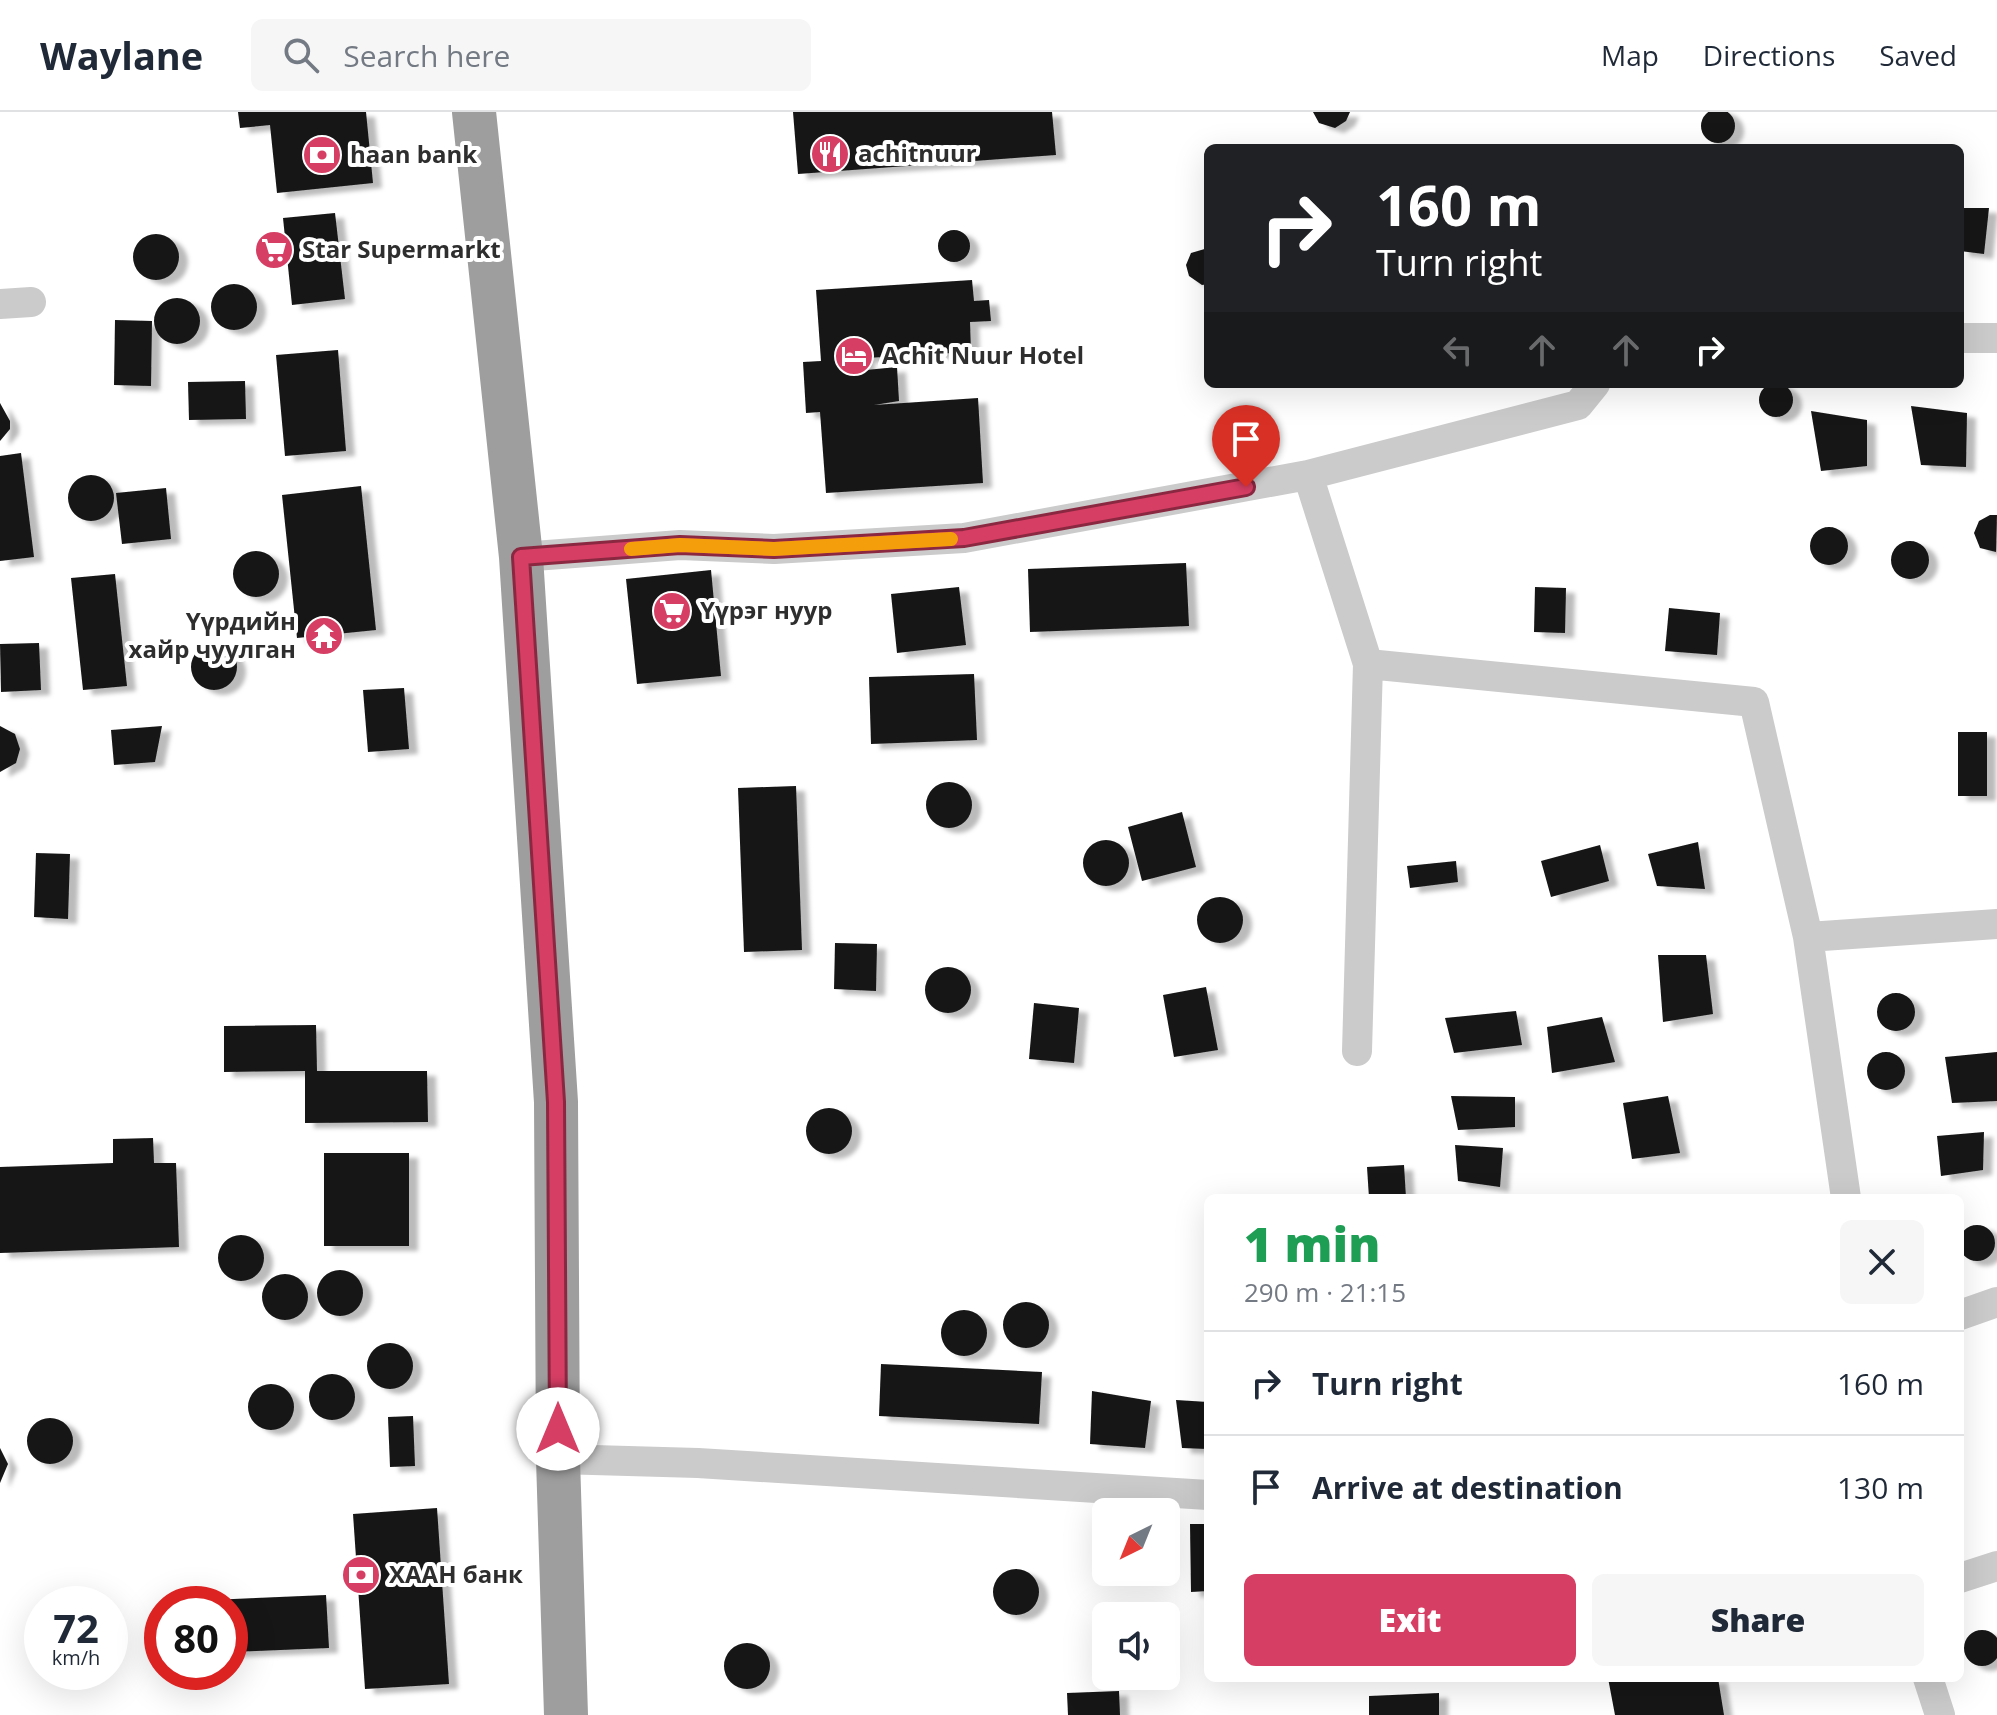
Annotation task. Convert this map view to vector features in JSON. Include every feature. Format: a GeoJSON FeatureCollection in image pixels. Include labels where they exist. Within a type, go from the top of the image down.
{"type":"FeatureCollection","features":[{"type":"Feature","properties":{"kind":"highway"},"geometry":{"type":"LineString","coordinates":[[474,112],[521,557],[556,1102],[558,1459],[566,1715]]}},
{"type":"Feature","properties":{"kind":"street"},"geometry":{"type":"LineString","coordinates":[[0,304],[31,302]]}},
{"type":"Feature","properties":{"kind":"street"},"geometry":{"type":"LineString","coordinates":[[1964,338],[1997,338]]}},
{"type":"Feature","properties":{"kind":"street"},"geometry":{"type":"LineString","coordinates":[[521,557],[680,545],[774,549],[964,538],[1308,475],[1578,405],[1592,388]]}},
{"type":"Feature","properties":{"kind":"street"},"geometry":{"type":"LineString","coordinates":[[1308,475],[1368,664],[1357,1051]]}},
{"type":"Feature","properties":{"kind":"street"},"geometry":{"type":"LineString","coordinates":[[1368,664],[1754,702],[1808,937],[1845,1194]]}},
{"type":"Feature","properties":{"kind":"street"},"geometry":{"type":"LineString","coordinates":[[1808,937],[1997,924]]}},
{"type":"Feature","properties":{"kind":"street"},"geometry":{"type":"LineString","coordinates":[[1964,1314],[1997,1302]]}},
{"type":"Feature","properties":{"kind":"street"},"geometry":{"type":"LineString","coordinates":[[558,1459],[698,1463],[1204,1495]]}},
{"type":"Feature","properties":{"kind":"street"},"geometry":{"type":"LineString","coordinates":[[1964,1577],[1997,1566]]}},
{"type":"Feature","properties":{"kind":"street"},"geometry":{"type":"LineString","coordinates":[[1929,1682],[1940,1715]]}},
{"type":"Feature","properties":{"kind":"building"},"geometry":{"type":"Polygon","coordinates":[[[1718,109],[1730,114],[1735,126],[1730,138],[1718,143],[1706,138],[1701,126],[1706,114],[1718,109]]]}},
{"type":"Feature","properties":{"kind":"building","name":"haan bank"},"geometry":{"type":"Polygon","coordinates":[[[238,112],[366,112],[373,183],[277,193],[270,125],[240,128],[238,112]]]}},
{"type":"Feature","properties":{"kind":"building"},"geometry":{"type":"Polygon","coordinates":[[[793,112],[1052,112],[1056,155],[798,174],[793,112]]]}},
{"type":"Feature","properties":{"kind":"building"},"geometry":{"type":"Polygon","coordinates":[[[1313,112],[1350,112],[1346,121],[1335,128],[1319,123],[1313,112]]]}},
{"type":"Feature","properties":{"kind":"building"},"geometry":{"type":"Polygon","coordinates":[[[1964,208],[1989,208],[1984,254],[1964,252],[1964,208]]]}},
{"type":"Feature","properties":{"kind":"building"},"geometry":{"type":"Polygon","coordinates":[[[335,213],[345,299],[292,305],[283,218],[335,213]]]}},
{"type":"Feature","properties":{"kind":"building"},"geometry":{"type":"Polygon","coordinates":[[[954,230],[966,234],[970,246],[966,258],[954,262],[942,258],[938,246],[942,234],[954,230]]]}},
{"type":"Feature","properties":{"kind":"building"},"geometry":{"type":"Polygon","coordinates":[[[156,234],[172,241],[179,257],[172,273],[156,280],[140,273],[133,257],[140,241],[156,234]]]}},
{"type":"Feature","properties":{"kind":"building"},"geometry":{"type":"Polygon","coordinates":[[[1204,249],[1204,285],[1189,276],[1186,265],[1191,253],[1204,249]]]}},
{"type":"Feature","properties":{"kind":"building"},"geometry":{"type":"Polygon","coordinates":[[[972,280],[974,301],[989,300],[991,321],[970,322],[971,352],[866,358],[866,370],[897,367],[899,401],[874,405],[978,398],[983,483],[826,493],[820,412],[806,413],[803,362],[821,361],[816,290],[972,280]]]}},
{"type":"Feature","properties":{"kind":"building"},"geometry":{"type":"Polygon","coordinates":[[[234,284],[250,291],[257,307],[250,323],[234,330],[218,323],[211,307],[218,291],[234,284]]]}},
{"type":"Feature","properties":{"kind":"building"},"geometry":{"type":"Polygon","coordinates":[[[177,298],[193,305],[200,321],[193,337],[177,344],[161,337],[154,321],[161,305],[177,298]]]}},
{"type":"Feature","properties":{"kind":"building"},"geometry":{"type":"Polygon","coordinates":[[[115,320],[152,321],[151,386],[114,385],[115,320]]]}},
{"type":"Feature","properties":{"kind":"building"},"geometry":{"type":"Polygon","coordinates":[[[338,350],[346,451],[285,456],[276,355],[338,350]]]}},
{"type":"Feature","properties":{"kind":"building"},"geometry":{"type":"Polygon","coordinates":[[[245,381],[246,419],[189,420],[188,382],[245,381]]]}},
{"type":"Feature","properties":{"kind":"building"},"geometry":{"type":"Polygon","coordinates":[[[1764,388],[1788,388],[1792,393],[1792,407],[1783,416],[1769,416],[1760,407],[1760,393],[1764,388]]]}},
{"type":"Feature","properties":{"kind":"building"},"geometry":{"type":"Polygon","coordinates":[[[0,403],[10,421],[10,429],[0,441],[0,403]]]}},
{"type":"Feature","properties":{"kind":"building"},"geometry":{"type":"Polygon","coordinates":[[[1911,406],[1967,413],[1966,467],[1921,465],[1911,406]]]}},
{"type":"Feature","properties":{"kind":"building"},"geometry":{"type":"Polygon","coordinates":[[[1811,411],[1867,420],[1867,466],[1821,471],[1811,411]]]}},
{"type":"Feature","properties":{"kind":"building"},"geometry":{"type":"Polygon","coordinates":[[[21,453],[34,557],[0,561],[0,456],[21,453]]]}},
{"type":"Feature","properties":{"kind":"building"},"geometry":{"type":"Polygon","coordinates":[[[91,475],[107,482],[114,498],[107,514],[91,521],[75,514],[68,498],[75,482],[91,475]]]}},
{"type":"Feature","properties":{"kind":"building"},"geometry":{"type":"Polygon","coordinates":[[[361,486],[376,630],[297,638],[282,495],[361,486]]]}},
{"type":"Feature","properties":{"kind":"building"},"geometry":{"type":"Polygon","coordinates":[[[166,488],[171,539],[122,544],[116,493],[166,488]]]}},
{"type":"Feature","properties":{"kind":"building"},"geometry":{"type":"Polygon","coordinates":[[[1997,515],[1996,552],[1980,548],[1974,533],[1979,521],[1997,515]]]}},
{"type":"Feature","properties":{"kind":"building"},"geometry":{"type":"Polygon","coordinates":[[[1829,527],[1842,533],[1848,546],[1842,559],[1829,565],[1816,559],[1810,546],[1816,533],[1829,527]]]}},
{"type":"Feature","properties":{"kind":"building"},"geometry":{"type":"Polygon","coordinates":[[[1910,541],[1923,547],[1929,560],[1923,573],[1910,579],[1897,573],[1891,560],[1897,547],[1910,541]]]}},
{"type":"Feature","properties":{"kind":"building"},"geometry":{"type":"Polygon","coordinates":[[[256,551],[272,558],[279,574],[272,590],[256,597],[240,590],[233,574],[240,558],[256,551]]]}},
{"type":"Feature","properties":{"kind":"building"},"geometry":{"type":"Polygon","coordinates":[[[1186,563],[1189,626],[1030,632],[1028,569],[1186,563]]]}},
{"type":"Feature","properties":{"kind":"building","name":"Үүрэг нуур"},"geometry":{"type":"Polygon","coordinates":[[[711,570],[721,676],[637,684],[626,579],[711,570]]]}},
{"type":"Feature","properties":{"kind":"building"},"geometry":{"type":"Polygon","coordinates":[[[115,574],[127,686],[83,690],[71,578],[115,574]]]}},
{"type":"Feature","properties":{"kind":"building"},"geometry":{"type":"Polygon","coordinates":[[[959,587],[966,645],[897,653],[891,594],[959,587]]]}},
{"type":"Feature","properties":{"kind":"building"},"geometry":{"type":"Polygon","coordinates":[[[1535,587],[1566,588],[1565,633],[1534,632],[1535,587]]]}},
{"type":"Feature","properties":{"kind":"building"},"geometry":{"type":"Polygon","coordinates":[[[1669,608],[1720,613],[1717,655],[1665,651],[1669,608]]]}},
{"type":"Feature","properties":{"kind":"building"},"geometry":{"type":"Polygon","coordinates":[[[39,643],[41,690],[1,692],[0,644],[39,643]]]}},
{"type":"Feature","properties":{"kind":"building"},"geometry":{"type":"Polygon","coordinates":[[[214,644],[230,651],[237,667],[230,683],[214,690],[198,683],[191,667],[198,651],[214,644]]]}},
{"type":"Feature","properties":{"kind":"building"},"geometry":{"type":"Polygon","coordinates":[[[974,674],[977,740],[871,744],[869,677],[974,674]]]}},
{"type":"Feature","properties":{"kind":"building"},"geometry":{"type":"Polygon","coordinates":[[[404,688],[409,749],[368,752],[363,690],[404,688]]]}},
{"type":"Feature","properties":{"kind":"building"},"geometry":{"type":"Polygon","coordinates":[[[0,726],[15,734],[20,749],[16,763],[0,772],[0,726]]]}},
{"type":"Feature","properties":{"kind":"building"},"geometry":{"type":"Polygon","coordinates":[[[162,726],[155,762],[114,765],[111,730],[162,726]]]}},
{"type":"Feature","properties":{"kind":"building"},"geometry":{"type":"Polygon","coordinates":[[[1958,732],[1987,732],[1987,796],[1958,796],[1958,732]]]}},
{"type":"Feature","properties":{"kind":"building"},"geometry":{"type":"Polygon","coordinates":[[[949,782],[965,789],[972,805],[965,821],[949,828],[933,821],[926,805],[933,789],[949,782]]]}},
{"type":"Feature","properties":{"kind":"building"},"geometry":{"type":"Polygon","coordinates":[[[796,786],[802,950],[744,952],[738,788],[796,786]]]}},
{"type":"Feature","properties":{"kind":"building"},"geometry":{"type":"Polygon","coordinates":[[[1182,812],[1196,867],[1142,881],[1128,827],[1182,812]]]}},
{"type":"Feature","properties":{"kind":"building"},"geometry":{"type":"Polygon","coordinates":[[[1106,840],[1122,847],[1129,863],[1122,879],[1106,886],[1090,879],[1083,863],[1090,847],[1106,840]]]}},
{"type":"Feature","properties":{"kind":"building"},"geometry":{"type":"Polygon","coordinates":[[[1698,842],[1705,889],[1657,886],[1648,854],[1698,842]]]}},
{"type":"Feature","properties":{"kind":"building"},"geometry":{"type":"Polygon","coordinates":[[[1600,845],[1609,881],[1551,897],[1541,861],[1600,845]]]}},
{"type":"Feature","properties":{"kind":"building"},"geometry":{"type":"Polygon","coordinates":[[[36,853],[70,854],[68,919],[34,917],[36,853]]]}},
{"type":"Feature","properties":{"kind":"building"},"geometry":{"type":"Polygon","coordinates":[[[1456,861],[1458,882],[1410,888],[1407,866],[1456,861]]]}},
{"type":"Feature","properties":{"kind":"building"},"geometry":{"type":"Polygon","coordinates":[[[1220,897],[1236,904],[1243,920],[1236,936],[1220,943],[1204,936],[1197,920],[1204,904],[1220,897]]]}},
{"type":"Feature","properties":{"kind":"building"},"geometry":{"type":"Polygon","coordinates":[[[835,943],[877,944],[876,991],[834,989],[835,943]]]}},
{"type":"Feature","properties":{"kind":"building"},"geometry":{"type":"Polygon","coordinates":[[[1658,955],[1706,955],[1713,1014],[1663,1022],[1658,955]]]}},
{"type":"Feature","properties":{"kind":"building"},"geometry":{"type":"Polygon","coordinates":[[[948,967],[964,974],[971,990],[964,1006],[948,1013],[932,1006],[925,990],[932,974],[948,967]]]}},
{"type":"Feature","properties":{"kind":"building"},"geometry":{"type":"Polygon","coordinates":[[[1206,987],[1218,1050],[1174,1057],[1163,995],[1206,987]]]}},
{"type":"Feature","properties":{"kind":"building"},"geometry":{"type":"Polygon","coordinates":[[[1896,993],[1909,999],[1915,1012],[1909,1025],[1896,1031],[1883,1025],[1877,1012],[1883,999],[1896,993]]]}},
{"type":"Feature","properties":{"kind":"building"},"geometry":{"type":"Polygon","coordinates":[[[1034,1003],[1079,1008],[1074,1063],[1029,1059],[1034,1003]]]}},
{"type":"Feature","properties":{"kind":"building"},"geometry":{"type":"Polygon","coordinates":[[[1516,1011],[1522,1045],[1454,1053],[1445,1018],[1516,1011]]]}},
{"type":"Feature","properties":{"kind":"building"},"geometry":{"type":"Polygon","coordinates":[[[1602,1017],[1615,1062],[1552,1073],[1547,1027],[1602,1017]]]}},
{"type":"Feature","properties":{"kind":"building"},"geometry":{"type":"Polygon","coordinates":[[[316,1025],[317,1071],[427,1071],[428,1122],[305,1123],[305,1071],[224,1072],[224,1026],[316,1025]]]}},
{"type":"Feature","properties":{"kind":"building"},"geometry":{"type":"Polygon","coordinates":[[[1886,1052],[1899,1058],[1905,1071],[1899,1084],[1886,1090],[1873,1084],[1867,1071],[1873,1058],[1886,1052]]]}},
{"type":"Feature","properties":{"kind":"building"},"geometry":{"type":"Polygon","coordinates":[[[1997,1052],[1997,1101],[1952,1103],[1945,1057],[1997,1052]]]}},
{"type":"Feature","properties":{"kind":"building"},"geometry":{"type":"Polygon","coordinates":[[[1451,1096],[1515,1097],[1515,1127],[1458,1130],[1451,1096]]]}},
{"type":"Feature","properties":{"kind":"building"},"geometry":{"type":"Polygon","coordinates":[[[1668,1096],[1680,1153],[1632,1159],[1623,1103],[1668,1096]]]}},
{"type":"Feature","properties":{"kind":"building"},"geometry":{"type":"Polygon","coordinates":[[[829,1108],[845,1115],[852,1131],[845,1147],[829,1154],[813,1147],[806,1131],[813,1115],[829,1108]]]}},
{"type":"Feature","properties":{"kind":"building"},"geometry":{"type":"Polygon","coordinates":[[[1984,1132],[1983,1170],[1941,1176],[1937,1136],[1984,1132]]]}},
{"type":"Feature","properties":{"kind":"building"},"geometry":{"type":"Polygon","coordinates":[[[153,1138],[154,1163],[176,1163],[179,1247],[0,1253],[0,1167],[113,1163],[113,1139],[153,1138]]]}},
{"type":"Feature","properties":{"kind":"building"},"geometry":{"type":"Polygon","coordinates":[[[1455,1145],[1503,1148],[1500,1187],[1458,1181],[1455,1145]]]}},
{"type":"Feature","properties":{"kind":"building"},"geometry":{"type":"Polygon","coordinates":[[[324,1153],[409,1153],[409,1246],[324,1246],[324,1153]]]}},
{"type":"Feature","properties":{"kind":"building"},"geometry":{"type":"Polygon","coordinates":[[[1404,1165],[1406,1194],[1369,1194],[1367,1167],[1404,1165]]]}},
{"type":"Feature","properties":{"kind":"building"},"geometry":{"type":"Polygon","coordinates":[[[1970,1226],[1984,1226],[1994,1236],[1994,1250],[1984,1260],[1970,1260],[1964,1256],[1964,1230],[1970,1226]]]}},
{"type":"Feature","properties":{"kind":"building"},"geometry":{"type":"Polygon","coordinates":[[[241,1235],[257,1242],[264,1258],[257,1274],[241,1281],[225,1274],[218,1258],[225,1242],[241,1235]]]}},
{"type":"Feature","properties":{"kind":"building"},"geometry":{"type":"Polygon","coordinates":[[[340,1270],[356,1277],[363,1293],[356,1309],[340,1316],[324,1309],[317,1293],[324,1277],[340,1270]]]}},
{"type":"Feature","properties":{"kind":"building"},"geometry":{"type":"Polygon","coordinates":[[[285,1274],[301,1281],[308,1297],[301,1313],[285,1320],[269,1313],[262,1297],[269,1281],[285,1274]]]}},
{"type":"Feature","properties":{"kind":"building"},"geometry":{"type":"Polygon","coordinates":[[[1026,1302],[1042,1309],[1049,1325],[1042,1341],[1026,1348],[1010,1341],[1003,1325],[1010,1309],[1026,1302]]]}},
{"type":"Feature","properties":{"kind":"building"},"geometry":{"type":"Polygon","coordinates":[[[964,1310],[980,1317],[987,1333],[980,1349],[964,1356],[948,1349],[941,1333],[948,1317],[964,1310]]]}},
{"type":"Feature","properties":{"kind":"building"},"geometry":{"type":"Polygon","coordinates":[[[390,1343],[406,1350],[413,1366],[406,1382],[390,1389],[374,1382],[367,1366],[374,1350],[390,1343]]]}},
{"type":"Feature","properties":{"kind":"building"},"geometry":{"type":"Polygon","coordinates":[[[881,1364],[1042,1372],[1039,1424],[879,1416],[881,1364]]]}},
{"type":"Feature","properties":{"kind":"building"},"geometry":{"type":"Polygon","coordinates":[[[332,1374],[348,1381],[355,1397],[348,1413],[332,1420],[316,1413],[309,1397],[316,1381],[332,1374]]]}},
{"type":"Feature","properties":{"kind":"building"},"geometry":{"type":"Polygon","coordinates":[[[271,1384],[287,1391],[294,1407],[287,1423],[271,1430],[255,1423],[248,1407],[255,1391],[271,1384]]]}},
{"type":"Feature","properties":{"kind":"building"},"geometry":{"type":"Polygon","coordinates":[[[1092,1391],[1151,1401],[1145,1448],[1090,1444],[1092,1391]]]}},
{"type":"Feature","properties":{"kind":"building"},"geometry":{"type":"Polygon","coordinates":[[[1176,1400],[1204,1402],[1204,1449],[1182,1448],[1176,1400]]]}},
{"type":"Feature","properties":{"kind":"building"},"geometry":{"type":"Polygon","coordinates":[[[413,1416],[415,1466],[390,1467],[388,1417],[413,1416]]]}},
{"type":"Feature","properties":{"kind":"building"},"geometry":{"type":"Polygon","coordinates":[[[50,1418],[66,1425],[73,1441],[66,1457],[50,1464],[34,1457],[27,1441],[34,1425],[50,1418]]]}},
{"type":"Feature","properties":{"kind":"building"},"geometry":{"type":"Polygon","coordinates":[[[0,1448],[8,1464],[0,1483],[0,1448]]]}},
{"type":"Feature","properties":{"kind":"building"},"geometry":{"type":"Polygon","coordinates":[[[437,1508],[449,1684],[365,1689],[353,1514],[437,1508]]]}},
{"type":"Feature","properties":{"kind":"building"},"geometry":{"type":"Polygon","coordinates":[[[1190,1524],[1204,1524],[1204,1591],[1191,1592],[1190,1524]]]}},
{"type":"Feature","properties":{"kind":"building"},"geometry":{"type":"Polygon","coordinates":[[[1016,1569],[1032,1576],[1039,1592],[1032,1608],[1016,1615],[1000,1608],[993,1592],[1000,1576],[1016,1569]]]}},
{"type":"Feature","properties":{"kind":"building"},"geometry":{"type":"Polygon","coordinates":[[[326,1595],[329,1648],[248,1651],[248,1598],[326,1595]]]}},
{"type":"Feature","properties":{"kind":"building"},"geometry":{"type":"Polygon","coordinates":[[[1982,1630],[1995,1635],[1998,1656],[1995,1661],[1982,1666],[1969,1661],[1964,1648],[1969,1635],[1982,1630]]]}},
{"type":"Feature","properties":{"kind":"building"},"geometry":{"type":"Polygon","coordinates":[[[747,1643],[763,1650],[770,1666],[763,1682],[747,1689],[731,1682],[724,1666],[731,1650],[747,1643]]]}},
{"type":"Feature","properties":{"kind":"building"},"geometry":{"type":"Polygon","coordinates":[[[1609,1682],[1719,1682],[1724,1715],[1615,1715],[1609,1682]]]}},
{"type":"Feature","properties":{"kind":"building"},"geometry":{"type":"Polygon","coordinates":[[[1119,1691],[1120,1715],[1068,1715],[1067,1693],[1119,1691]]]}},
{"type":"Feature","properties":{"kind":"building"},"geometry":{"type":"Polygon","coordinates":[[[1439,1693],[1439,1715],[1369,1715],[1369,1696],[1439,1693]]]}},
{"type":"Feature","properties":{"kind":"slow traffic"},"geometry":{"type":"LineString","coordinates":[[631,549],[680,545],[774,549],[951,539]]}},
{"type":"Feature","properties":{"kind":"place","name":"achitnuur"},"geometry":{"type":"Point","coordinates":[830,154]}},
{"type":"Feature","properties":{"kind":"place","name":"haan bank"},"geometry":{"type":"Point","coordinates":[322,155]}},
{"type":"Feature","properties":{"kind":"place","name":"Star Supermarkt"},"geometry":{"type":"Point","coordinates":[274,250]}},
{"type":"Feature","properties":{"kind":"place","name":"Achit Nuur Hotel"},"geometry":{"type":"Point","coordinates":[854,356]}},
{"type":"Feature","properties":{"kind":"place","name":"Үүрэг нуур"},"geometry":{"type":"Point","coordinates":[672,611]}},
{"type":"Feature","properties":{"kind":"place","name":"Үүрдийн хайр чуулган"},"geometry":{"type":"Point","coordinates":[324,636]}},
{"type":"Feature","properties":{"kind":"place","name":"ХААН банк"},"geometry":{"type":"Point","coordinates":[361,1575]}},
{"type":"Feature","properties":{"kind":"route"},"geometry":{"type":"LineString","coordinates":[[558,1429],[556,1102],[521,557],[680,545],[774,549],[964,538],[1246,487]]}}]}
